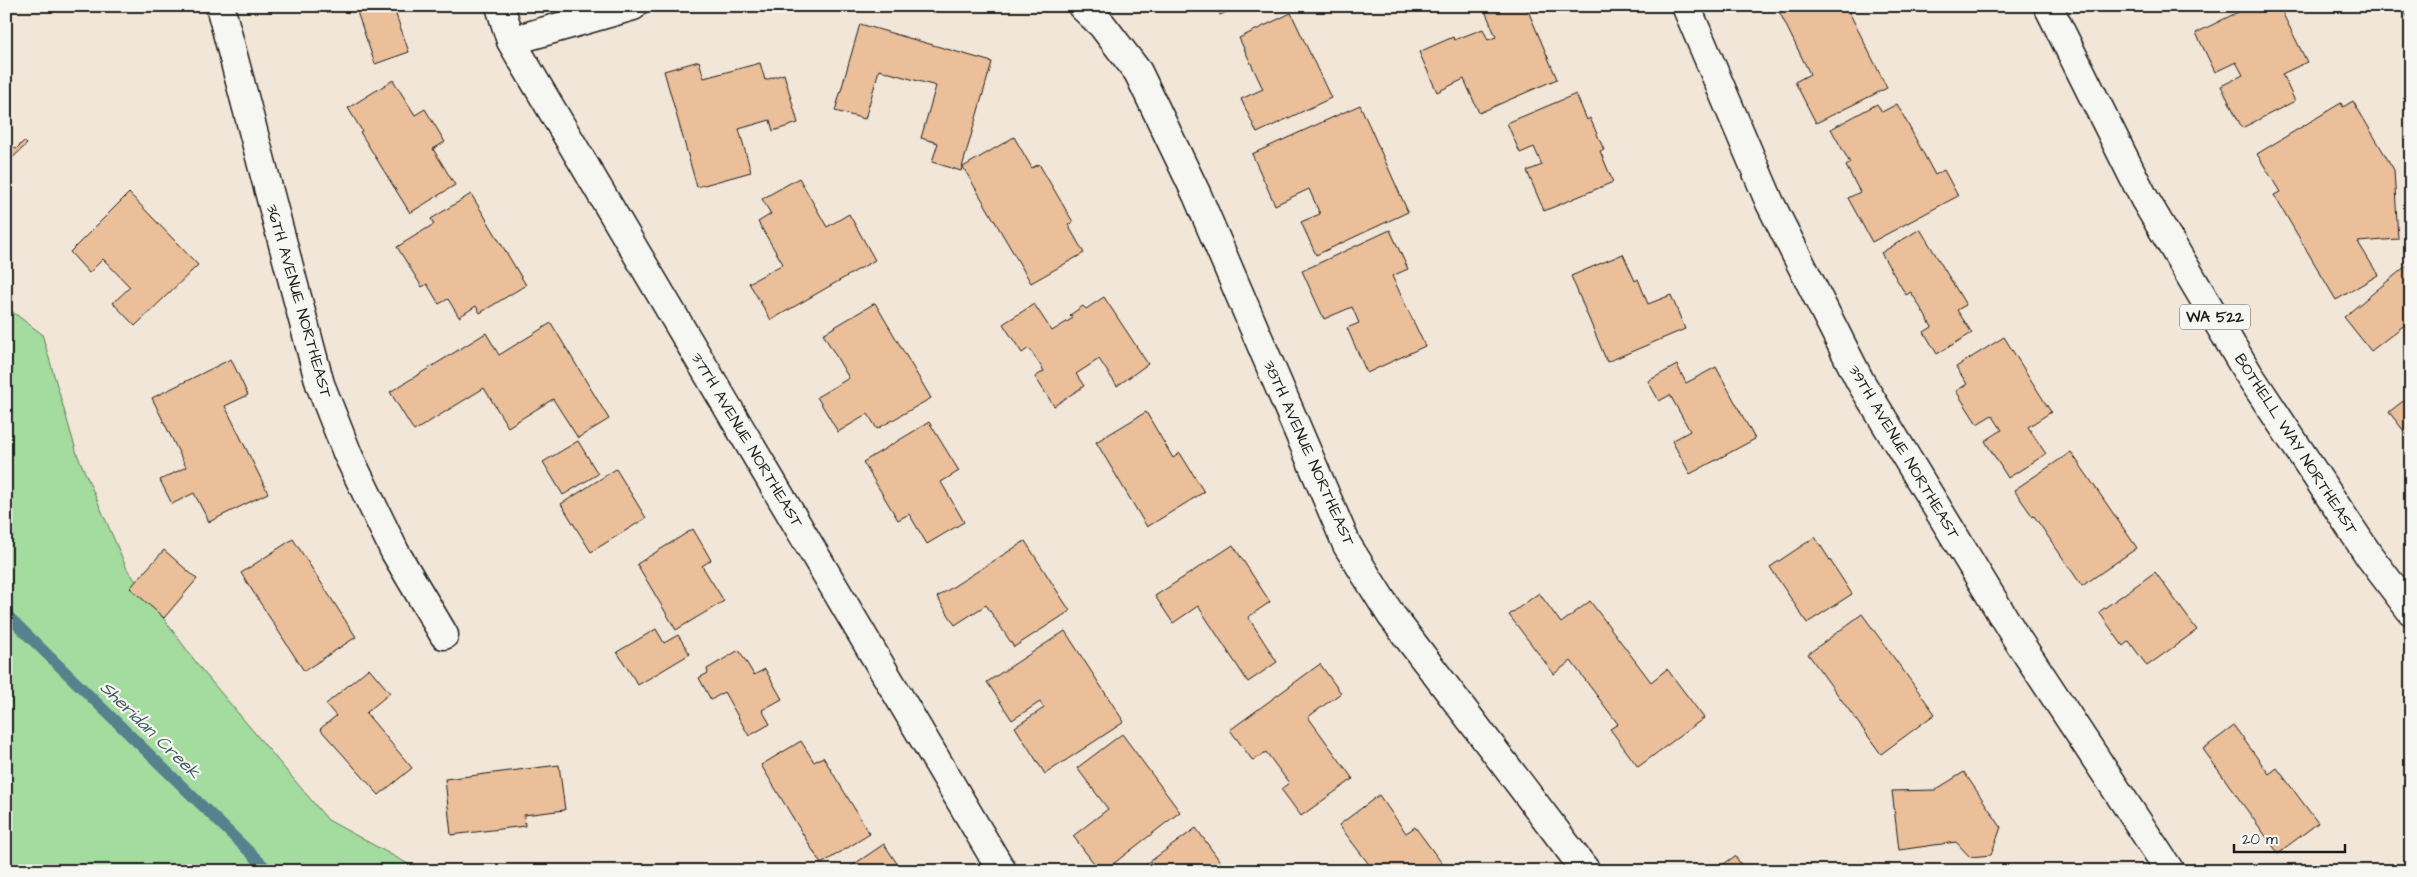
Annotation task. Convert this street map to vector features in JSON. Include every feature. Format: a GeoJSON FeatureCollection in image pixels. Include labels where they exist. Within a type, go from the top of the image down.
{"type":"FeatureCollection","features":[{"type":"Feature","properties":{"kind":"street","name":"36TH AVENUE NORTHEAST"},"geometry":{"type":"LineString","coordinates":[[220,6],[320,384],[348,455],[395,552],[444,635]]}},
{"type":"Feature","properties":{"kind":"street","name":"37TH AVENUE NORTHEAST"},"geometry":{"type":"LineString","coordinates":[[500,6],[511,41],[1002,871]]}},
{"type":"Feature","properties":{"kind":"street"},"geometry":{"type":"LineString","coordinates":[[511,41],[633,6]]}},
{"type":"Feature","properties":{"kind":"street","name":"38TH AVENUE NORTHEAST"},"geometry":{"type":"LineString","coordinates":[[1082,6],[1102,25],[1138,72],[1197,195],[1347,545],[1391,615],[1586,871]]}},
{"type":"Feature","properties":{"kind":"street","name":"39TH AVENUE NORTHEAST"},"geometry":{"type":"LineString","coordinates":[[1686,6],[1770,203],[1860,381],[2014,636],[2170,871]]}},
{"type":"Feature","properties":{"kind":"street","name":"BOTHELL WAY NORTHEAST"},"geometry":{"type":"LineString","coordinates":[[2048,6],[2144,198],[2248,373],[2370,557],[2411,611]]}},
{"type":"Feature","properties":{"kind":"green space"},"geometry":{"type":"Polygon","coordinates":[[[6,307],[42,334],[77,454],[127,569],[201,669],[328,820],[421,871],[6,871],[6,307]]]}},
{"type":"Feature","properties":{"kind":"building"},"geometry":{"type":"Polygon","coordinates":[[[355,6],[393,6],[409,52],[375,64],[355,6]]]}},
{"type":"Feature","properties":{"kind":"building"},"geometry":{"type":"Polygon","coordinates":[[[1216,6],[1240,6],[1220,15],[1216,6]]]}},
{"type":"Feature","properties":{"kind":"building"},"geometry":{"type":"Polygon","coordinates":[[[1483,6],[1526,6],[1557,79],[1479,113],[1464,79],[1437,92],[1419,52],[1453,37],[1454,40],[1483,29],[1488,40],[1496,37],[1483,6]]]}},
{"type":"Feature","properties":{"kind":"building"},"geometry":{"type":"Polygon","coordinates":[[[1846,6],[1887,88],[1816,123],[1795,82],[1810,74],[1777,7],[1846,6]]]}},
{"type":"Feature","properties":{"kind":"building"},"geometry":{"type":"Polygon","coordinates":[[[2250,6],[2279,6],[2307,62],[2282,74],[2295,101],[2242,128],[2221,86],[2243,75],[2236,62],[2215,72],[2196,33],[2250,6]]]}},
{"type":"Feature","properties":{"kind":"building"},"geometry":{"type":"Polygon","coordinates":[[[2402,6],[2411,6],[2411,24],[2402,6]]]}},
{"type":"Feature","properties":{"kind":"building"},"geometry":{"type":"Polygon","coordinates":[[[1291,13],[1331,98],[1257,133],[1241,99],[1263,89],[1239,38],[1291,13]]]}},
{"type":"Feature","properties":{"kind":"building"},"geometry":{"type":"Polygon","coordinates":[[[860,24],[992,62],[961,171],[932,162],[938,143],[921,138],[936,86],[879,70],[865,119],[835,111],[860,24]]]}},
{"type":"Feature","properties":{"kind":"building"},"geometry":{"type":"Polygon","coordinates":[[[699,61],[704,78],[760,63],[765,80],[784,74],[798,123],[773,131],[770,120],[739,129],[751,172],[697,187],[664,71],[699,61]]]}},
{"type":"Feature","properties":{"kind":"building"},"geometry":{"type":"Polygon","coordinates":[[[393,80],[415,115],[425,109],[445,142],[433,149],[455,185],[410,213],[360,132],[362,131],[348,108],[393,80]]]}},
{"type":"Feature","properties":{"kind":"building"},"geometry":{"type":"Polygon","coordinates":[[[1576,94],[1587,120],[1590,118],[1604,150],[1600,151],[1613,182],[1544,211],[1527,171],[1542,165],[1534,147],[1520,153],[1507,123],[1576,94]]]}},
{"type":"Feature","properties":{"kind":"building"},"geometry":{"type":"Polygon","coordinates":[[[2353,101],[2394,170],[2398,239],[2358,242],[2378,275],[2336,300],[2274,195],[2280,192],[2257,154],[2341,103],[2343,107],[2353,101]]]}},
{"type":"Feature","properties":{"kind":"building"},"geometry":{"type":"Polygon","coordinates":[[[1877,104],[1882,112],[1897,104],[1935,175],[1944,170],[1958,196],[1872,242],[1848,198],[1860,192],[1846,166],[1850,163],[1831,129],[1877,104]]]}},
{"type":"Feature","properties":{"kind":"building"},"geometry":{"type":"Polygon","coordinates":[[[1360,105],[1408,212],[1316,255],[1301,222],[1320,214],[1309,189],[1275,205],[1252,154],[1360,105]]]}},
{"type":"Feature","properties":{"kind":"building"},"geometry":{"type":"Polygon","coordinates":[[[1014,137],[1032,168],[1039,164],[1073,222],[1068,225],[1084,253],[1031,283],[963,167],[1014,137]]]}},
{"type":"Feature","properties":{"kind":"building"},"geometry":{"type":"Polygon","coordinates":[[[6,140],[16,149],[24,141],[27,144],[6,164],[6,140]]]}},
{"type":"Feature","properties":{"kind":"building"},"geometry":{"type":"Polygon","coordinates":[[[799,178],[827,227],[849,214],[875,260],[771,320],[749,283],[783,264],[758,222],[771,214],[762,199],[799,178]]]}},
{"type":"Feature","properties":{"kind":"building"},"geometry":{"type":"Polygon","coordinates":[[[129,193],[198,265],[135,326],[113,303],[130,287],[103,259],[89,273],[70,252],[129,193]]]}},
{"type":"Feature","properties":{"kind":"building"},"geometry":{"type":"Polygon","coordinates":[[[471,194],[526,285],[480,313],[476,306],[459,317],[448,299],[439,304],[427,284],[422,287],[397,247],[434,224],[431,219],[471,194]]]}},
{"type":"Feature","properties":{"kind":"building"},"geometry":{"type":"Polygon","coordinates":[[[1920,229],[1966,305],[1957,310],[1972,333],[1937,354],[1924,332],[1932,327],[1911,292],[1906,295],[1881,253],[1920,229]]]}},
{"type":"Feature","properties":{"kind":"building"},"geometry":{"type":"Polygon","coordinates":[[[1390,230],[1408,269],[1392,276],[1425,346],[1367,373],[1347,328],[1359,323],[1352,307],[1324,319],[1302,271],[1390,230]]]}},
{"type":"Feature","properties":{"kind":"building"},"geometry":{"type":"Polygon","coordinates":[[[1623,254],[1635,281],[1638,279],[1648,304],[1671,295],[1685,329],[1607,362],[1571,276],[1623,254]]]}},
{"type":"Feature","properties":{"kind":"building"},"geometry":{"type":"Polygon","coordinates":[[[2411,262],[2411,320],[2371,351],[2344,317],[2411,262]]]}},
{"type":"Feature","properties":{"kind":"building"},"geometry":{"type":"Polygon","coordinates":[[[1104,297],[1148,364],[1117,386],[1099,359],[1076,374],[1084,386],[1054,406],[1035,377],[1044,371],[1029,348],[1022,353],[1003,324],[1034,304],[1052,331],[1073,318],[1070,315],[1083,306],[1086,309],[1104,297]]]}},
{"type":"Feature","properties":{"kind":"building"},"geometry":{"type":"Polygon","coordinates":[[[875,303],[931,398],[877,429],[868,414],[838,432],[817,397],[849,378],[823,334],[875,303]]]}},
{"type":"Feature","properties":{"kind":"building"},"geometry":{"type":"Polygon","coordinates":[[[551,323],[609,419],[578,438],[553,399],[508,427],[484,388],[414,431],[390,392],[486,333],[499,355],[551,323]]]}},
{"type":"Feature","properties":{"kind":"building"},"geometry":{"type":"Polygon","coordinates":[[[2004,337],[2051,412],[2028,427],[2046,454],[2008,478],[1985,441],[2002,430],[1992,415],[1977,424],[1956,391],[1967,384],[1956,367],[2004,337]]]}},
{"type":"Feature","properties":{"kind":"building"},"geometry":{"type":"Polygon","coordinates":[[[231,359],[248,395],[225,406],[268,493],[209,522],[194,493],[172,504],[160,480],[186,467],[152,398],[231,359]]]}},
{"type":"Feature","properties":{"kind":"building"},"geometry":{"type":"Polygon","coordinates":[[[1677,365],[1686,383],[1716,367],[1755,439],[1690,474],[1672,441],[1690,431],[1670,395],[1659,401],[1648,381],[1677,365]]]}},
{"type":"Feature","properties":{"kind":"building"},"geometry":{"type":"Polygon","coordinates":[[[2411,395],[2411,440],[2389,412],[2411,395]]]}},
{"type":"Feature","properties":{"kind":"building"},"geometry":{"type":"Polygon","coordinates":[[[1146,412],[1173,458],[1180,453],[1204,492],[1147,527],[1096,442],[1146,412]]]}},
{"type":"Feature","properties":{"kind":"building"},"geometry":{"type":"Polygon","coordinates":[[[929,422],[959,471],[941,482],[964,522],[927,544],[909,514],[898,520],[863,462],[929,422]]]}},
{"type":"Feature","properties":{"kind":"building"},"geometry":{"type":"Polygon","coordinates":[[[578,441],[598,474],[563,495],[543,462],[578,441]]]}},
{"type":"Feature","properties":{"kind":"building"},"geometry":{"type":"Polygon","coordinates":[[[2071,452],[2137,548],[2082,586],[2014,490],[2071,452]]]}},
{"type":"Feature","properties":{"kind":"building"},"geometry":{"type":"Polygon","coordinates":[[[616,469],[646,518],[591,552],[561,504],[616,469]]]}},
{"type":"Feature","properties":{"kind":"building"},"geometry":{"type":"Polygon","coordinates":[[[693,529],[711,560],[702,566],[724,601],[676,630],[637,564],[693,529]]]}},
{"type":"Feature","properties":{"kind":"building"},"geometry":{"type":"Polygon","coordinates":[[[1815,537],[1852,594],[1807,623],[1770,567],[1815,537]]]}},
{"type":"Feature","properties":{"kind":"building"},"geometry":{"type":"Polygon","coordinates":[[[293,539],[356,637],[304,671],[241,573],[293,539]]]}},
{"type":"Feature","properties":{"kind":"building"},"geometry":{"type":"Polygon","coordinates":[[[1025,541],[1070,611],[1014,647],[986,605],[955,625],[937,597],[1025,541]]]}},
{"type":"Feature","properties":{"kind":"building"},"geometry":{"type":"Polygon","coordinates":[[[1233,545],[1270,602],[1248,617],[1277,662],[1248,682],[1198,606],[1173,623],[1155,596],[1233,545]]]}},
{"type":"Feature","properties":{"kind":"building"},"geometry":{"type":"Polygon","coordinates":[[[164,550],[197,579],[164,618],[130,588],[164,550]]]}},
{"type":"Feature","properties":{"kind":"building"},"geometry":{"type":"Polygon","coordinates":[[[2155,572],[2197,630],[2147,666],[2129,641],[2123,646],[2099,612],[2155,572]]]}},
{"type":"Feature","properties":{"kind":"building"},"geometry":{"type":"Polygon","coordinates":[[[1539,593],[1561,623],[1590,601],[1651,682],[1667,669],[1704,718],[1638,767],[1610,729],[1618,724],[1571,661],[1554,674],[1509,615],[1539,593]]]}},
{"type":"Feature","properties":{"kind":"building"},"geometry":{"type":"Polygon","coordinates":[[[1862,614],[1935,714],[1881,754],[1808,654],[1862,614]]]}},
{"type":"Feature","properties":{"kind":"building"},"geometry":{"type":"Polygon","coordinates":[[[656,629],[664,643],[678,635],[690,654],[638,685],[617,652],[656,629]]]}},
{"type":"Feature","properties":{"kind":"building"},"geometry":{"type":"Polygon","coordinates":[[[1065,631],[1124,722],[1045,774],[1015,727],[1044,708],[1040,702],[1012,720],[987,682],[1065,631]]]}},
{"type":"Feature","properties":{"kind":"building"},"geometry":{"type":"Polygon","coordinates":[[[739,650],[754,675],[765,669],[782,699],[762,710],[770,724],[749,736],[724,692],[711,700],[699,678],[708,673],[707,669],[739,650]]]}},
{"type":"Feature","properties":{"kind":"building"},"geometry":{"type":"Polygon","coordinates":[[[1320,664],[1341,693],[1308,717],[1353,779],[1301,816],[1281,789],[1289,783],[1266,752],[1253,761],[1230,730],[1320,664]]]}},
{"type":"Feature","properties":{"kind":"building"},"geometry":{"type":"Polygon","coordinates":[[[369,668],[390,693],[366,713],[412,768],[379,795],[320,729],[336,716],[326,704],[369,668]]]}},
{"type":"Feature","properties":{"kind":"building"},"geometry":{"type":"Polygon","coordinates":[[[2234,726],[2269,774],[2277,768],[2318,823],[2278,853],[2203,749],[2234,726]]]}},
{"type":"Feature","properties":{"kind":"building"},"geometry":{"type":"Polygon","coordinates":[[[1122,734],[1180,812],[1104,871],[1100,871],[1073,836],[1108,809],[1077,768],[1122,734]]]}},
{"type":"Feature","properties":{"kind":"building"},"geometry":{"type":"Polygon","coordinates":[[[801,741],[814,762],[823,757],[870,834],[821,864],[761,765],[801,741]]]}},
{"type":"Feature","properties":{"kind":"building"},"geometry":{"type":"Polygon","coordinates":[[[559,765],[565,810],[524,815],[525,826],[451,835],[445,779],[559,765]]]}},
{"type":"Feature","properties":{"kind":"building"},"geometry":{"type":"Polygon","coordinates":[[[1964,772],[2001,827],[1991,855],[1970,857],[1956,842],[1899,850],[1892,791],[1935,790],[1964,772]]]}},
{"type":"Feature","properties":{"kind":"building"},"geometry":{"type":"Polygon","coordinates":[[[1379,795],[1406,833],[1415,827],[1447,870],[1451,867],[1453,871],[1374,871],[1339,825],[1379,795]]]}},
{"type":"Feature","properties":{"kind":"building"},"geometry":{"type":"Polygon","coordinates":[[[1196,828],[1227,871],[1137,871],[1196,828]]]}},
{"type":"Feature","properties":{"kind":"building"},"geometry":{"type":"Polygon","coordinates":[[[884,844],[902,871],[848,871],[847,869],[884,844]]]}},
{"type":"Feature","properties":{"kind":"building"},"geometry":{"type":"Polygon","coordinates":[[[1735,856],[1746,871],[1714,871],[1735,856]]]}},
{"type":"Feature","properties":{"kind":"waterway","name":"Sheridan Creek"},"geometry":{"type":"LineString","coordinates":[[6,614],[269,871]]}}]}
